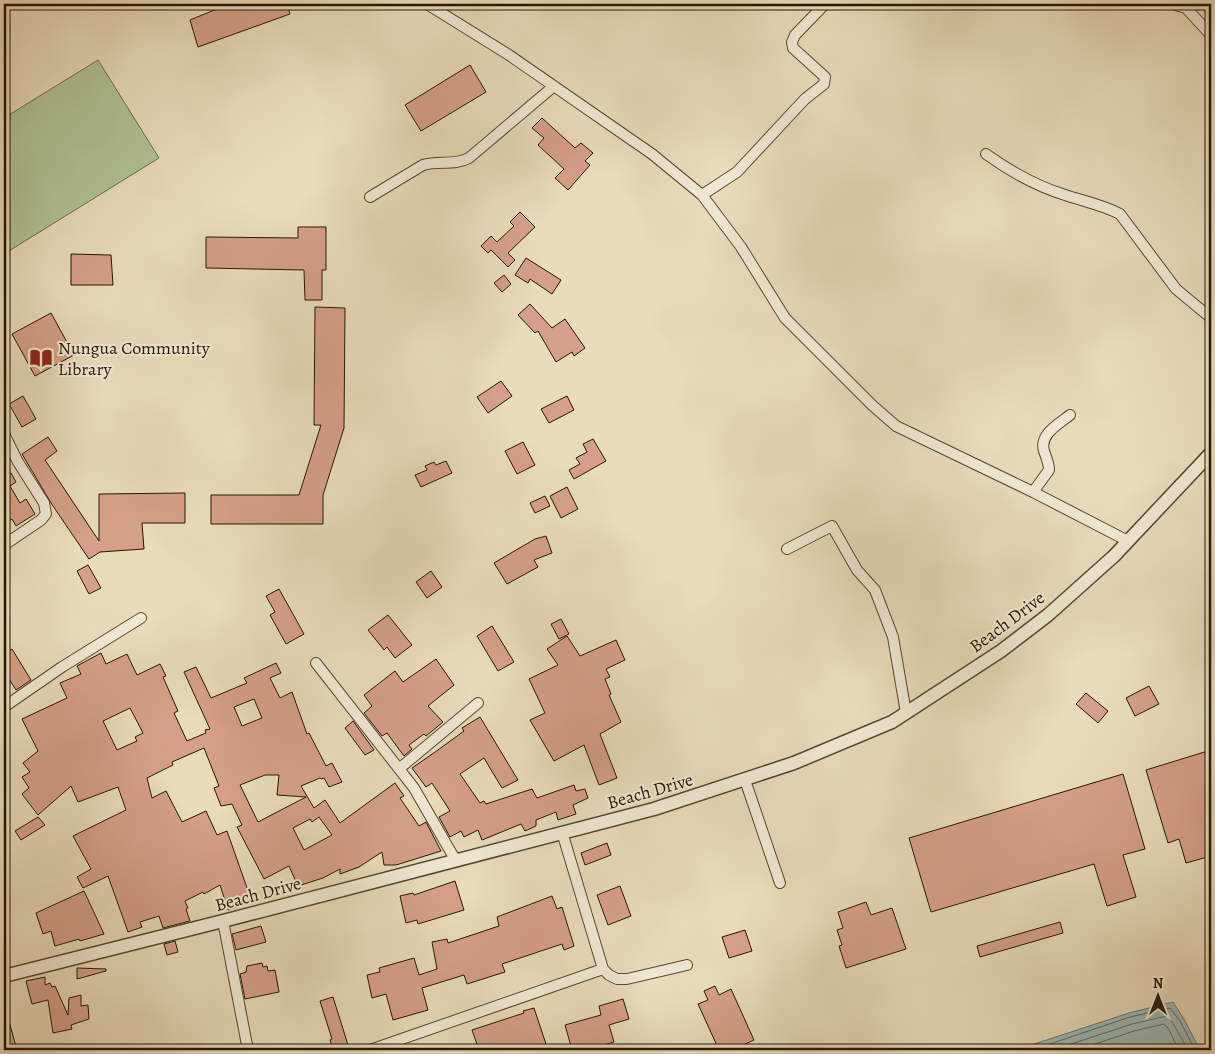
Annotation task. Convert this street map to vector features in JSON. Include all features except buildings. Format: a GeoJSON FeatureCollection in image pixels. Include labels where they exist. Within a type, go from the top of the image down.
{"type":"FeatureCollection","features":[{"type":"Feature","properties":{"kind":"street"},"geometry":{"type":"LineString","coordinates":[[428,4],[509,55],[652,154],[702,195],[741,247],[785,318],[896,426],[1033,492],[1128,541]]}},
{"type":"Feature","properties":{"kind":"street"},"geometry":{"type":"LineString","coordinates":[[702,195],[737,172],[805,99],[824,84],[825,77],[793,48],[792,42],[795,35],[825,4]]}},
{"type":"Feature","properties":{"kind":"street"},"geometry":{"type":"LineString","coordinates":[[1172,4],[1186,8],[1211,35]]}},
{"type":"Feature","properties":{"kind":"street"},"geometry":{"type":"LineString","coordinates":[[370,197],[422,165],[430,162],[455,163],[469,158],[554,86]]}},
{"type":"Feature","properties":{"kind":"street"},"geometry":{"type":"LineString","coordinates":[[986,154],[1006,169],[1024,179],[1062,194],[1111,209],[1120,214],[1176,289],[1211,318]]}},
{"type":"Feature","properties":{"kind":"street"},"geometry":{"type":"LineString","coordinates":[[1033,492],[1049,470],[1043,441],[1046,435],[1070,414]]}},
{"type":"Feature","properties":{"kind":"street"},"geometry":{"type":"LineString","coordinates":[[4,434],[18,462],[44,503],[46,514],[41,520],[4,546]]}},
{"type":"Feature","properties":{"kind":"street","name":"Beach Drive"},"geometry":{"type":"LineString","coordinates":[[4,976],[654,809],[794,763],[892,722],[1001,651],[1048,615],[1114,556],[1211,453]]}},
{"type":"Feature","properties":{"kind":"street"},"geometry":{"type":"LineString","coordinates":[[787,549],[832,526],[857,570],[876,590],[893,637],[906,712]]}},
{"type":"Feature","properties":{"kind":"street"},"geometry":{"type":"LineString","coordinates":[[4,707],[62,667],[141,618]]}},
{"type":"Feature","properties":{"kind":"street"},"geometry":{"type":"LineString","coordinates":[[316,663],[354,713],[400,768],[414,788],[456,861]]}},
{"type":"Feature","properties":{"kind":"street"},"geometry":{"type":"LineString","coordinates":[[400,768],[478,703]]}},
{"type":"Feature","properties":{"kind":"street"},"geometry":{"type":"LineString","coordinates":[[745,780],[780,883]]}},
{"type":"Feature","properties":{"kind":"street"},"geometry":{"type":"LineString","coordinates":[[562,832],[603,970],[617,979],[627,979],[687,965]]}},
{"type":"Feature","properties":{"kind":"street"},"geometry":{"type":"LineString","coordinates":[[223,921],[248,1050]]}},
{"type":"Feature","properties":{"kind":"street"},"geometry":{"type":"LineString","coordinates":[[370,1050],[603,970]]}},
{"type":"Feature","properties":{"kind":"green space"},"geometry":{"type":"Polygon","coordinates":[[[98,60],[159,158],[4,254],[4,118],[98,60]]]}},
{"type":"Feature","properties":{"kind":"water"},"geometry":{"type":"Polygon","coordinates":[[[1173,1002],[1200,1050],[1016,1050],[1129,1013],[1173,1002]]]}},
{"type":"Feature","properties":{"kind":"place","name":"Nungua Community Library"},"geometry":{"type":"Point","coordinates":[41,358]}}]}
